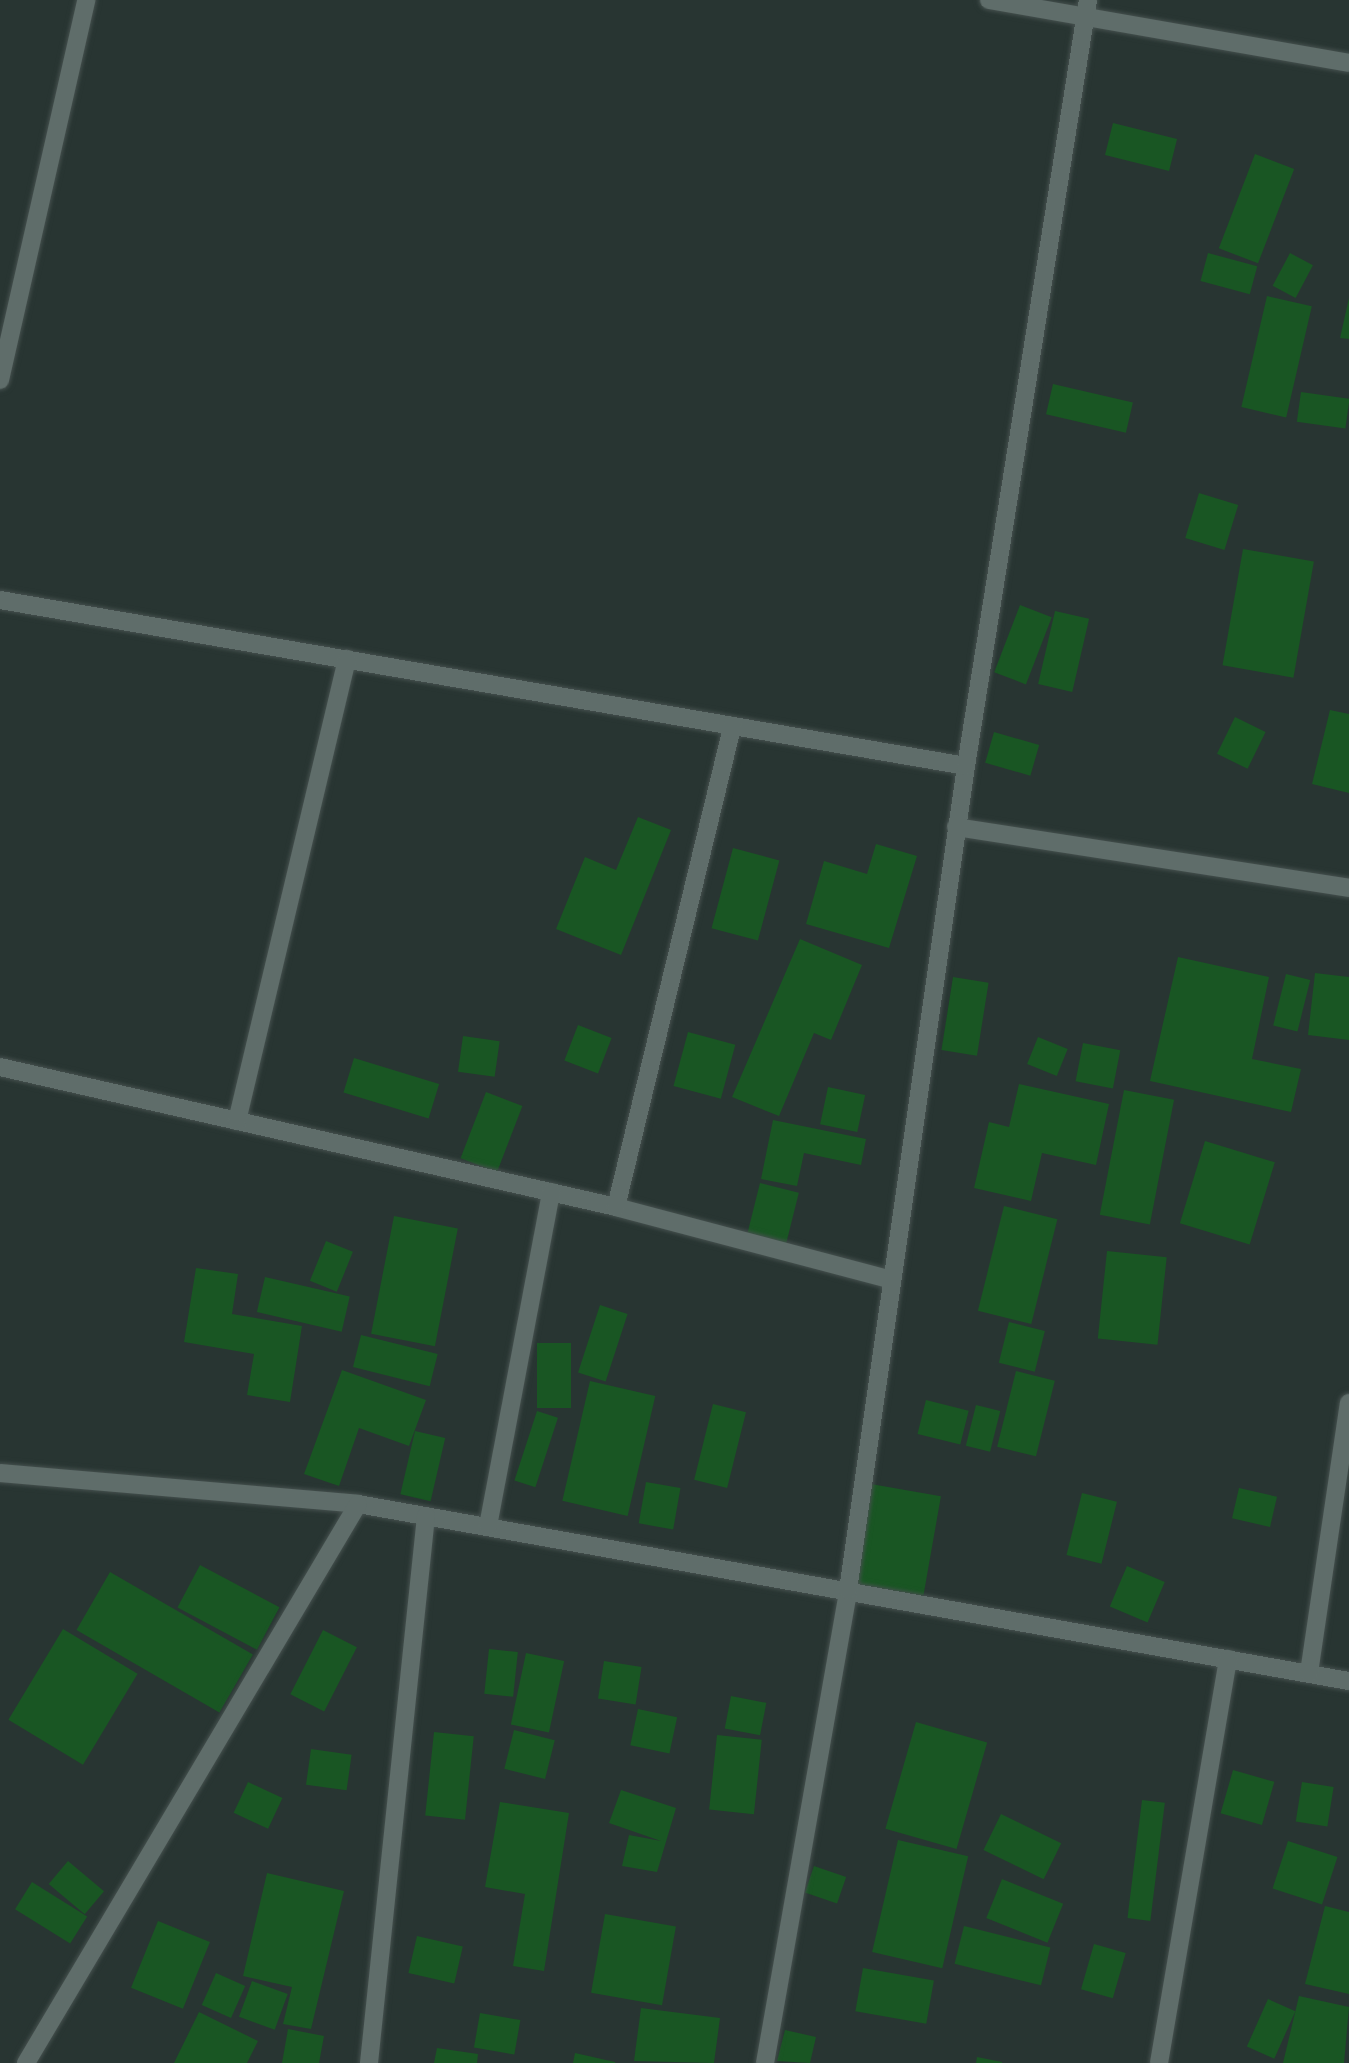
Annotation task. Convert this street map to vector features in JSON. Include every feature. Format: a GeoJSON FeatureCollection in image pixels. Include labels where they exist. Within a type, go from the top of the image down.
{"type":"FeatureCollection","features":[{"type":"Feature","properties":{"kind":"street"},"geometry":{"type":"LineString","coordinates":[[0,380],[86,0]]}},
{"type":"Feature","properties":{"kind":"street"},"geometry":{"type":"LineString","coordinates":[[989,0],[1087,8],[1349,63]]}},
{"type":"Feature","properties":{"kind":"street"},"geometry":{"type":"LineString","coordinates":[[765,2063],[848,1590],[956,827],[1087,8]]}},
{"type":"Feature","properties":{"kind":"street"},"geometry":{"type":"LineString","coordinates":[[0,600],[966,766]]}},
{"type":"Feature","properties":{"kind":"street"},"geometry":{"type":"LineString","coordinates":[[237,1121],[347,659]]}},
{"type":"Feature","properties":{"kind":"street"},"geometry":{"type":"LineString","coordinates":[[616,1207],[732,726]]}},
{"type":"Feature","properties":{"kind":"street"},"geometry":{"type":"LineString","coordinates":[[956,827],[1349,888]]}},
{"type":"Feature","properties":{"kind":"street"},"geometry":{"type":"LineString","coordinates":[[0,1067],[616,1207],[892,1280]]}},
{"type":"Feature","properties":{"kind":"street"},"geometry":{"type":"LineString","coordinates":[[488,1527],[551,1192]]}},
{"type":"Feature","properties":{"kind":"street"},"geometry":{"type":"LineString","coordinates":[[1309,1674],[1349,1404]]}},
{"type":"Feature","properties":{"kind":"street"},"geometry":{"type":"LineString","coordinates":[[0,1473],[358,1504],[1349,1681]]}},
{"type":"Feature","properties":{"kind":"street"},"geometry":{"type":"LineString","coordinates":[[26,2063],[358,1504]]}},
{"type":"Feature","properties":{"kind":"street"},"geometry":{"type":"LineString","coordinates":[[369,2063],[426,1516]]}},
{"type":"Feature","properties":{"kind":"street"},"geometry":{"type":"LineString","coordinates":[[1159,2063],[1228,1659]]}},
{"type":"Feature","properties":{"kind":"building"},"geometry":{"type":"Polygon","coordinates":[[[1113,123],[1177,139],[1169,171],[1105,155],[1113,123]]]}},
{"type":"Feature","properties":{"kind":"building"},"geometry":{"type":"Polygon","coordinates":[[[1255,154],[1294,169],[1258,263],[1219,248],[1255,154]]]}},
{"type":"Feature","properties":{"kind":"building"},"geometry":{"type":"Polygon","coordinates":[[[1208,253],[1257,266],[1250,294],[1200,281],[1208,253]]]}},
{"type":"Feature","properties":{"kind":"building"},"geometry":{"type":"Polygon","coordinates":[[[1290,253],[1313,265],[1296,298],[1273,286],[1290,253]]]}},
{"type":"Feature","properties":{"kind":"building"},"geometry":{"type":"Polygon","coordinates":[[[1267,296],[1312,306],[1286,417],[1241,407],[1267,296]]]}},
{"type":"Feature","properties":{"kind":"building"},"geometry":{"type":"Polygon","coordinates":[[[1349,298],[1349,339],[1340,338],[1349,298]]]}},
{"type":"Feature","properties":{"kind":"building"},"geometry":{"type":"Polygon","coordinates":[[[1053,384],[1133,402],[1126,433],[1046,414],[1053,384]]]}},
{"type":"Feature","properties":{"kind":"building"},"geometry":{"type":"Polygon","coordinates":[[[1301,392],[1349,399],[1345,429],[1297,422],[1301,392]]]}},
{"type":"Feature","properties":{"kind":"building"},"geometry":{"type":"Polygon","coordinates":[[[1199,493],[1238,505],[1224,550],[1185,538],[1199,493]]]}},
{"type":"Feature","properties":{"kind":"building"},"geometry":{"type":"Polygon","coordinates":[[[1243,549],[1314,562],[1293,678],[1223,665],[1243,549]]]}},
{"type":"Feature","properties":{"kind":"building"},"geometry":{"type":"Polygon","coordinates":[[[1020,605],[1052,617],[1026,684],[994,672],[1020,605]]]}},
{"type":"Feature","properties":{"kind":"building"},"geometry":{"type":"Polygon","coordinates":[[[1055,611],[1089,619],[1072,692],[1038,684],[1055,611]]]}},
{"type":"Feature","properties":{"kind":"building"},"geometry":{"type":"Polygon","coordinates":[[[1330,710],[1349,714],[1349,793],[1312,784],[1330,710]]]}},
{"type":"Feature","properties":{"kind":"building"},"geometry":{"type":"Polygon","coordinates":[[[1235,717],[1266,732],[1248,769],[1217,754],[1235,717]]]}},
{"type":"Feature","properties":{"kind":"building"},"geometry":{"type":"Polygon","coordinates":[[[994,732],[1039,745],[1030,776],[985,763],[994,732]]]}},
{"type":"Feature","properties":{"kind":"building"},"geometry":{"type":"Polygon","coordinates":[[[638,817],[671,830],[621,955],[556,929],[585,857],[616,870],[638,817]]]}},
{"type":"Feature","properties":{"kind":"building"},"geometry":{"type":"Polygon","coordinates":[[[876,844],[917,856],[889,948],[806,924],[824,861],[867,874],[876,844]]]}},
{"type":"Feature","properties":{"kind":"building"},"geometry":{"type":"Polygon","coordinates":[[[733,848],[779,860],[758,941],[712,928],[733,848]]]}},
{"type":"Feature","properties":{"kind":"building"},"geometry":{"type":"Polygon","coordinates":[[[800,939],[862,965],[831,1040],[814,1033],[779,1116],[732,1097],[800,939]]]}},
{"type":"Feature","properties":{"kind":"building"},"geometry":{"type":"Polygon","coordinates":[[[1178,957],[1269,977],[1252,1059],[1301,1069],[1291,1112],[1150,1081],[1178,957]]]}},
{"type":"Feature","properties":{"kind":"building"},"geometry":{"type":"Polygon","coordinates":[[[1315,973],[1349,977],[1349,1040],[1308,1035],[1315,973]]]}},
{"type":"Feature","properties":{"kind":"building"},"geometry":{"type":"Polygon","coordinates":[[[1286,974],[1310,980],[1297,1031],[1273,1025],[1286,974]]]}},
{"type":"Feature","properties":{"kind":"building"},"geometry":{"type":"Polygon","coordinates":[[[953,977],[989,983],[977,1056],[941,1050],[953,977]]]}},
{"type":"Feature","properties":{"kind":"building"},"geometry":{"type":"Polygon","coordinates":[[[578,1025],[612,1038],[598,1073],[564,1060],[578,1025]]]}},
{"type":"Feature","properties":{"kind":"building"},"geometry":{"type":"Polygon","coordinates":[[[688,1032],[735,1045],[721,1099],[674,1086],[688,1032]]]}},
{"type":"Feature","properties":{"kind":"building"},"geometry":{"type":"Polygon","coordinates":[[[463,1036],[500,1041],[495,1077],[458,1072],[463,1036]]]}},
{"type":"Feature","properties":{"kind":"building"},"geometry":{"type":"Polygon","coordinates":[[[1038,1037],[1068,1049],[1057,1076],[1027,1064],[1038,1037]]]}},
{"type":"Feature","properties":{"kind":"building"},"geometry":{"type":"Polygon","coordinates":[[[1083,1043],[1120,1050],[1113,1089],[1076,1081],[1083,1043]]]}},
{"type":"Feature","properties":{"kind":"building"},"geometry":{"type":"Polygon","coordinates":[[[354,1058],[439,1084],[429,1118],[343,1092],[354,1058]]]}},
{"type":"Feature","properties":{"kind":"building"},"geometry":{"type":"Polygon","coordinates":[[[1019,1084],[1109,1104],[1096,1165],[1042,1153],[1031,1201],[974,1188],[989,1122],[1009,1127],[1019,1084]]]}},
{"type":"Feature","properties":{"kind":"building"},"geometry":{"type":"Polygon","coordinates":[[[828,1087],[865,1095],[857,1132],[820,1124],[828,1087]]]}},
{"type":"Feature","properties":{"kind":"building"},"geometry":{"type":"Polygon","coordinates":[[[1124,1090],[1174,1100],[1150,1224],[1100,1215],[1124,1090]]]}},
{"type":"Feature","properties":{"kind":"building"},"geometry":{"type":"Polygon","coordinates":[[[486,1092],[522,1106],[497,1172],[461,1158],[486,1092]]]}},
{"type":"Feature","properties":{"kind":"building"},"geometry":{"type":"Polygon","coordinates":[[[773,1120],[866,1139],[861,1165],[804,1153],[797,1186],[761,1179],[773,1120]]]}},
{"type":"Feature","properties":{"kind":"building"},"geometry":{"type":"Polygon","coordinates":[[[1205,1141],[1275,1162],[1250,1245],[1180,1223],[1205,1141]]]}},
{"type":"Feature","properties":{"kind":"building"},"geometry":{"type":"Polygon","coordinates":[[[760,1183],[799,1193],[785,1247],[746,1237],[760,1183]]]}},
{"type":"Feature","properties":{"kind":"building"},"geometry":{"type":"Polygon","coordinates":[[[1004,1206],[1057,1219],[1031,1324],[978,1311],[1004,1206]]]}},
{"type":"Feature","properties":{"kind":"building"},"geometry":{"type":"Polygon","coordinates":[[[394,1216],[458,1228],[435,1346],[371,1334],[394,1216]]]}},
{"type":"Feature","properties":{"kind":"building"},"geometry":{"type":"Polygon","coordinates":[[[326,1241],[353,1252],[337,1292],[310,1281],[326,1241]]]}},
{"type":"Feature","properties":{"kind":"building"},"geometry":{"type":"Polygon","coordinates":[[[1107,1251],[1167,1257],[1157,1345],[1098,1339],[1107,1251]]]}},
{"type":"Feature","properties":{"kind":"building"},"geometry":{"type":"Polygon","coordinates":[[[196,1268],[238,1274],[232,1314],[302,1326],[290,1402],[247,1395],[254,1354],[184,1342],[196,1268]]]}},
{"type":"Feature","properties":{"kind":"building"},"geometry":{"type":"Polygon","coordinates":[[[265,1277],[350,1297],[342,1332],[257,1312],[265,1277]]]}},
{"type":"Feature","properties":{"kind":"building"},"geometry":{"type":"Polygon","coordinates":[[[600,1305],[628,1314],[606,1381],[578,1373],[600,1305]]]}},
{"type":"Feature","properties":{"kind":"building"},"geometry":{"type":"Polygon","coordinates":[[[1009,1322],[1045,1331],[1035,1372],[999,1363],[1009,1322]]]}},
{"type":"Feature","properties":{"kind":"building"},"geometry":{"type":"Polygon","coordinates":[[[361,1335],[438,1354],[430,1386],[353,1367],[361,1335]]]}},
{"type":"Feature","properties":{"kind":"building"},"geometry":{"type":"Polygon","coordinates":[[[537,1343],[571,1343],[571,1408],[537,1408],[537,1343]]]}},
{"type":"Feature","properties":{"kind":"building"},"geometry":{"type":"Polygon","coordinates":[[[342,1370],[426,1400],[409,1446],[359,1428],[339,1486],[304,1474],[342,1370]]]}},
{"type":"Feature","properties":{"kind":"building"},"geometry":{"type":"Polygon","coordinates":[[[1016,1371],[1055,1381],[1036,1456],[997,1447],[1016,1371]]]}},
{"type":"Feature","properties":{"kind":"building"},"geometry":{"type":"Polygon","coordinates":[[[590,1381],[655,1396],[628,1516],[562,1501],[590,1381]]]}},
{"type":"Feature","properties":{"kind":"building"},"geometry":{"type":"Polygon","coordinates":[[[926,1400],[969,1411],[960,1445],[918,1434],[926,1400]]]}},
{"type":"Feature","properties":{"kind":"building"},"geometry":{"type":"Polygon","coordinates":[[[713,1404],[746,1412],[727,1488],[694,1480],[713,1404]]]}},
{"type":"Feature","properties":{"kind":"building"},"geometry":{"type":"Polygon","coordinates":[[[976,1405],[1000,1411],[990,1452],[966,1446],[976,1405]]]}},
{"type":"Feature","properties":{"kind":"building"},"geometry":{"type":"Polygon","coordinates":[[[537,1411],[558,1418],[535,1487],[514,1480],[537,1411]]]}},
{"type":"Feature","properties":{"kind":"building"},"geometry":{"type":"Polygon","coordinates":[[[415,1431],[445,1438],[431,1501],[400,1494],[415,1431]]]}},
{"type":"Feature","properties":{"kind":"building"},"geometry":{"type":"Polygon","coordinates":[[[646,1482],[680,1488],[673,1529],[639,1523],[646,1482]]]}},
{"type":"Feature","properties":{"kind":"building"},"geometry":{"type":"Polygon","coordinates":[[[871,1484],[941,1496],[923,1596],[853,1583],[871,1484]]]}},
{"type":"Feature","properties":{"kind":"building"},"geometry":{"type":"Polygon","coordinates":[[[1239,1488],[1277,1497],[1270,1527],[1232,1518],[1239,1488]]]}},
{"type":"Feature","properties":{"kind":"building"},"geometry":{"type":"Polygon","coordinates":[[[1082,1493],[1117,1502],[1101,1564],[1067,1555],[1082,1493]]]}},
{"type":"Feature","properties":{"kind":"building"},"geometry":{"type":"Polygon","coordinates":[[[200,1565],[279,1607],[257,1650],[177,1607],[200,1565]]]}},
{"type":"Feature","properties":{"kind":"building"},"geometry":{"type":"Polygon","coordinates":[[[1127,1566],[1165,1582],[1148,1623],[1110,1607],[1127,1566]]]}},
{"type":"Feature","properties":{"kind":"building"},"geometry":{"type":"Polygon","coordinates":[[[110,1572],[253,1654],[219,1713],[76,1630],[110,1572]]]}},
{"type":"Feature","properties":{"kind":"building"},"geometry":{"type":"Polygon","coordinates":[[[63,1629],[138,1674],[83,1765],[8,1720],[63,1629]]]}},
{"type":"Feature","properties":{"kind":"building"},"geometry":{"type":"Polygon","coordinates":[[[323,1630],[357,1647],[324,1711],[290,1694],[323,1630]]]}},
{"type":"Feature","properties":{"kind":"building"},"geometry":{"type":"Polygon","coordinates":[[[489,1649],[518,1652],[513,1697],[484,1694],[489,1649]]]}},
{"type":"Feature","properties":{"kind":"building"},"geometry":{"type":"Polygon","coordinates":[[[526,1653],[564,1661],[549,1733],[511,1724],[526,1653]]]}},
{"type":"Feature","properties":{"kind":"building"},"geometry":{"type":"Polygon","coordinates":[[[604,1661],[642,1667],[636,1704],[598,1699],[604,1661]]]}},
{"type":"Feature","properties":{"kind":"building"},"geometry":{"type":"Polygon","coordinates":[[[731,1696],[766,1703],[760,1735],[725,1728],[731,1696]]]}},
{"type":"Feature","properties":{"kind":"building"},"geometry":{"type":"Polygon","coordinates":[[[638,1709],[677,1717],[669,1754],[630,1745],[638,1709]]]}},
{"type":"Feature","properties":{"kind":"building"},"geometry":{"type":"Polygon","coordinates":[[[916,1722],[987,1742],[957,1849],[885,1829],[916,1722]]]}},
{"type":"Feature","properties":{"kind":"building"},"geometry":{"type":"Polygon","coordinates":[[[514,1730],[555,1740],[545,1779],[504,1769],[514,1730]]]}},
{"type":"Feature","properties":{"kind":"building"},"geometry":{"type":"Polygon","coordinates":[[[434,1732],[474,1736],[465,1820],[425,1816],[434,1732]]]}},
{"type":"Feature","properties":{"kind":"building"},"geometry":{"type":"Polygon","coordinates":[[[717,1735],[762,1740],[754,1814],[709,1810],[717,1735]]]}},
{"type":"Feature","properties":{"kind":"building"},"geometry":{"type":"Polygon","coordinates":[[[311,1749],[352,1755],[347,1790],[306,1785],[311,1749]]]}},
{"type":"Feature","properties":{"kind":"building"},"geometry":{"type":"Polygon","coordinates":[[[1233,1770],[1274,1782],[1262,1825],[1221,1813],[1233,1770]]]}},
{"type":"Feature","properties":{"kind":"building"},"geometry":{"type":"Polygon","coordinates":[[[248,1782],[282,1798],[268,1829],[234,1813],[248,1782]]]}},
{"type":"Feature","properties":{"kind":"building"},"geometry":{"type":"Polygon","coordinates":[[[1302,1782],[1334,1787],[1327,1827],[1296,1822],[1302,1782]]]}},
{"type":"Feature","properties":{"kind":"building"},"geometry":{"type":"Polygon","coordinates":[[[621,1790],[676,1808],[657,1872],[622,1866],[629,1835],[661,1841],[609,1823],[621,1790]]]}},
{"type":"Feature","properties":{"kind":"building"},"geometry":{"type":"Polygon","coordinates":[[[1142,1800],[1165,1803],[1150,1921],[1127,1918],[1142,1800]]]}},
{"type":"Feature","properties":{"kind":"building"},"geometry":{"type":"Polygon","coordinates":[[[500,1802],[569,1813],[544,1971],[513,1966],[525,1894],[485,1887],[500,1802]]]}},
{"type":"Feature","properties":{"kind":"building"},"geometry":{"type":"Polygon","coordinates":[[[1001,1814],[1061,1843],[1044,1879],[983,1850],[1001,1814]]]}},
{"type":"Feature","properties":{"kind":"building"},"geometry":{"type":"Polygon","coordinates":[[[898,1840],[968,1856],[942,1968],[872,1952],[898,1840]]]}},
{"type":"Feature","properties":{"kind":"building"},"geometry":{"type":"Polygon","coordinates":[[[1288,1841],[1337,1857],[1322,1905],[1273,1889],[1288,1841]]]}},
{"type":"Feature","properties":{"kind":"building"},"geometry":{"type":"Polygon","coordinates":[[[68,1861],[104,1891],[85,1914],[49,1884],[68,1861]]]}},
{"type":"Feature","properties":{"kind":"building"},"geometry":{"type":"Polygon","coordinates":[[[814,1866],[846,1877],[837,1904],[805,1892],[814,1866]]]}},
{"type":"Feature","properties":{"kind":"building"},"geometry":{"type":"Polygon","coordinates":[[[267,1873],[344,1891],[311,2029],[283,2024],[292,1987],[243,1976],[267,1873]]]}},
{"type":"Feature","properties":{"kind":"building"},"geometry":{"type":"Polygon","coordinates":[[[1002,1879],[1063,1904],[1047,1943],[986,1918],[1002,1879]]]}},
{"type":"Feature","properties":{"kind":"building"},"geometry":{"type":"Polygon","coordinates":[[[32,1882],[87,1916],[70,1944],[15,1909],[32,1882]]]}},
{"type":"Feature","properties":{"kind":"building"},"geometry":{"type":"Polygon","coordinates":[[[1325,1906],[1349,1912],[1349,1994],[1305,1984],[1325,1906]]]}},
{"type":"Feature","properties":{"kind":"building"},"geometry":{"type":"Polygon","coordinates":[[[605,1914],[676,1927],[662,2005],[591,1993],[605,1914]]]}},
{"type":"Feature","properties":{"kind":"building"},"geometry":{"type":"Polygon","coordinates":[[[158,1921],[210,1942],[183,2009],[131,1988],[158,1921]]]}},
{"type":"Feature","properties":{"kind":"building"},"geometry":{"type":"Polygon","coordinates":[[[964,1926],[1050,1948],[1041,1985],[955,1964],[964,1926]]]}},
{"type":"Feature","properties":{"kind":"building"},"geometry":{"type":"Polygon","coordinates":[[[417,1936],[463,1947],[454,1984],[408,1973],[417,1936]]]}},
{"type":"Feature","properties":{"kind":"building"},"geometry":{"type":"Polygon","coordinates":[[[1094,1944],[1126,1953],[1113,1998],[1081,1989],[1094,1944]]]}},
{"type":"Feature","properties":{"kind":"building"},"geometry":{"type":"Polygon","coordinates":[[[863,1968],[934,1981],[926,2024],[855,2011],[863,1968]]]}},
{"type":"Feature","properties":{"kind":"building"},"geometry":{"type":"Polygon","coordinates":[[[216,1973],[245,1986],[231,2018],[202,2005],[216,1973]]]}},
{"type":"Feature","properties":{"kind":"building"},"geometry":{"type":"Polygon","coordinates":[[[252,1981],[288,1994],[275,2030],[239,2017],[252,1981]]]}},
{"type":"Feature","properties":{"kind":"building"},"geometry":{"type":"Polygon","coordinates":[[[1299,1996],[1349,2007],[1344,2063],[1283,2063],[1299,1996]]]}},
{"type":"Feature","properties":{"kind":"building"},"geometry":{"type":"Polygon","coordinates":[[[1268,1999],[1295,2011],[1274,2059],[1247,2047],[1268,1999]]]}},
{"type":"Feature","properties":{"kind":"building"},"geometry":{"type":"Polygon","coordinates":[[[641,2008],[720,2018],[714,2063],[634,2061],[641,2008]]]}},
{"type":"Feature","properties":{"kind":"building"},"geometry":{"type":"Polygon","coordinates":[[[199,2012],[258,2041],[247,2063],[174,2063],[199,2012]]]}},
{"type":"Feature","properties":{"kind":"building"},"geometry":{"type":"Polygon","coordinates":[[[480,2013],[520,2020],[514,2055],[474,2047],[480,2013]]]}},
{"type":"Feature","properties":{"kind":"building"},"geometry":{"type":"Polygon","coordinates":[[[288,2029],[324,2036],[319,2063],[282,2063],[288,2029]]]}},
{"type":"Feature","properties":{"kind":"building"},"geometry":{"type":"Polygon","coordinates":[[[785,2030],[816,2037],[810,2063],[777,2061],[785,2030]]]}},
{"type":"Feature","properties":{"kind":"building"},"geometry":{"type":"Polygon","coordinates":[[[437,2048],[478,2054],[477,2063],[434,2063],[437,2048]]]}},
{"type":"Feature","properties":{"kind":"building"},"geometry":{"type":"Polygon","coordinates":[[[575,2053],[615,2062],[615,2063],[573,2063],[575,2053]]]}},
{"type":"Feature","properties":{"kind":"building"},"geometry":{"type":"Polygon","coordinates":[[[977,2057],[1002,2062],[1002,2063],[976,2063],[977,2057]]]}}]}
